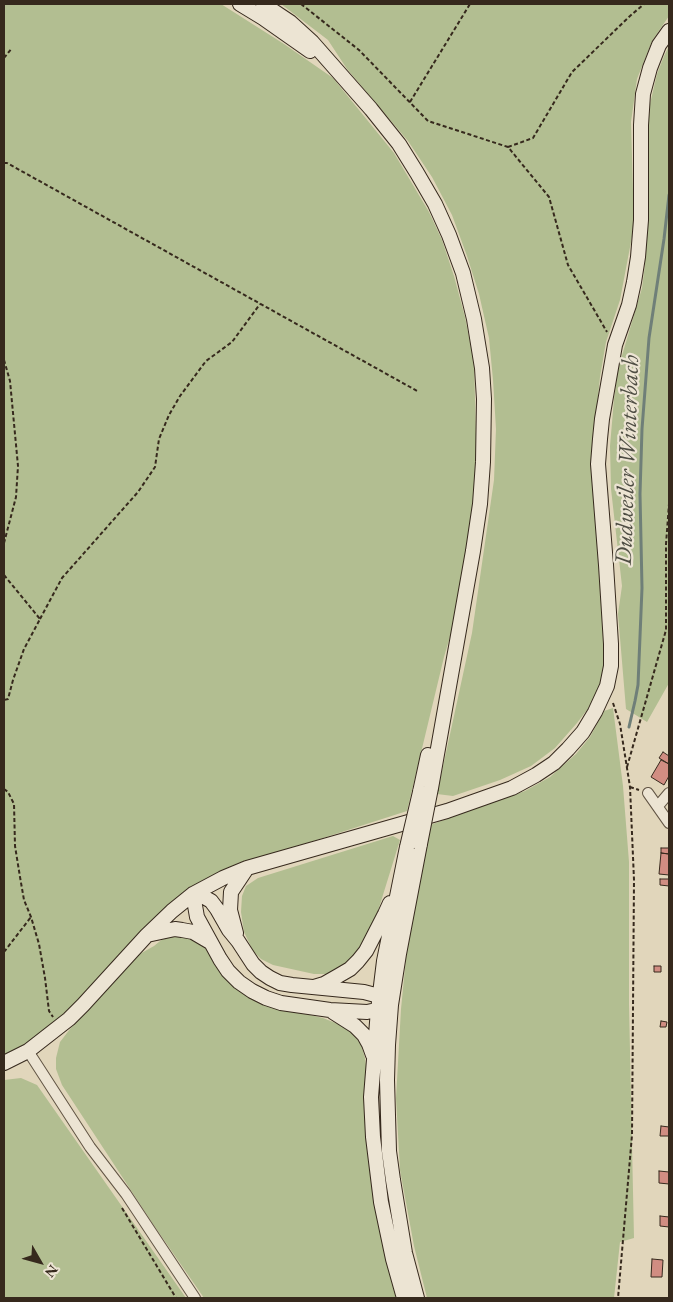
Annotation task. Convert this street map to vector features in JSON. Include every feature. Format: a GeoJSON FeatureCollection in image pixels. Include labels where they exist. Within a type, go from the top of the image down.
{"type":"FeatureCollection","features":[{"type":"Feature","properties":{"kind":"main road"},"geometry":{"type":"LineString","coordinates":[[240,4],[291,36],[338,73]]}},
{"type":"Feature","properties":{"kind":"main road"},"geometry":{"type":"LineString","coordinates":[[263,4],[290,22],[312,42],[399,144],[417,173],[449,236],[463,273],[474,319],[482,368],[484,391],[483,462],[480,504],[460,623],[414,845],[391,1005],[388,1045],[389,1151],[400,1222],[417,1298]]}},
{"type":"Feature","properties":{"kind":"main road"},"geometry":{"type":"LineString","coordinates":[[4,1063],[28,1051],[60,1027],[83,1005],[147,935],[193,894],[247,868],[437,814],[512,788],[554,763],[583,732],[607,686],[611,666],[598,464],[602,419],[615,345],[629,305],[638,257],[641,220],[641,125],[643,94],[650,68],[660,45],[669,31]]}},
{"type":"Feature","properties":{"kind":"main road"},"geometry":{"type":"LineString","coordinates":[[310,988],[324,984],[350,969],[366,951],[385,914],[402,869],[414,845]]}},
{"type":"Feature","properties":{"kind":"main road"},"geometry":{"type":"LineString","coordinates":[[238,941],[233,923],[230,899],[233,888],[247,868]]}},
{"type":"Feature","properties":{"kind":"main road"},"geometry":{"type":"LineString","coordinates":[[402,869],[384,961],[373,1055],[371,1097],[377,1173],[387,1229],[404,1298]]}},
{"type":"Feature","properties":{"kind":"main road"},"geometry":{"type":"LineString","coordinates":[[193,894],[211,901],[253,964],[270,978],[292,986],[364,992],[379,1003],[391,1005]]}},
{"type":"Feature","properties":{"kind":"main road"},"geometry":{"type":"LineString","coordinates":[[193,894],[197,917],[210,942],[228,971],[252,991],[281,1003],[330,1010],[367,1012],[379,1003]]}},
{"type":"Feature","properties":{"kind":"main road"},"geometry":{"type":"LineString","coordinates":[[147,935],[174,929],[193,932],[210,942]]}},
{"type":"Feature","properties":{"kind":"main road"},"geometry":{"type":"LineString","coordinates":[[330,1010],[355,1026],[364,1035],[373,1055]]}},
{"type":"Feature","properties":{"kind":"street"},"geometry":{"type":"LineString","coordinates":[[648,793],[669,823]]}},
{"type":"Feature","properties":{"kind":"street"},"geometry":{"type":"LineString","coordinates":[[658,806],[669,793]]}},
{"type":"Feature","properties":{"kind":"street"},"geometry":{"type":"LineString","coordinates":[[28,1051],[90,1147],[126,1194],[195,1298]]}},
{"type":"Feature","properties":{"kind":"path"},"geometry":{"type":"LineString","coordinates":[[301,4],[359,50],[428,121],[508,147],[549,197],[568,265],[615,345]]}},
{"type":"Feature","properties":{"kind":"path"},"geometry":{"type":"LineString","coordinates":[[410,103],[470,4]]}},
{"type":"Feature","properties":{"kind":"path"},"geometry":{"type":"LineString","coordinates":[[508,147],[532,138],[572,72],[644,4]]}},
{"type":"Feature","properties":{"kind":"path"},"geometry":{"type":"LineString","coordinates":[[4,58],[12,48]]}},
{"type":"Feature","properties":{"kind":"path"},"geometry":{"type":"LineString","coordinates":[[4,163],[419,392]]}},
{"type":"Feature","properties":{"kind":"path"},"geometry":{"type":"LineString","coordinates":[[4,700],[8,699],[24,649],[62,578],[138,492],[155,467],[159,439],[169,415],[180,396],[206,361],[232,342],[260,304]]}},
{"type":"Feature","properties":{"kind":"path"},"geometry":{"type":"LineString","coordinates":[[4,360],[10,381],[18,466],[16,497],[4,543]]}},
{"type":"Feature","properties":{"kind":"path"},"geometry":{"type":"LineString","coordinates":[[626,769],[666,630],[666,544],[669,504]]}},
{"type":"Feature","properties":{"kind":"path"},"geometry":{"type":"LineString","coordinates":[[4,575],[40,619]]}},
{"type":"Feature","properties":{"kind":"path"},"geometry":{"type":"LineString","coordinates":[[607,686],[620,724],[630,787],[634,880],[632,1135],[618,1298]]}},
{"type":"Feature","properties":{"kind":"path"},"geometry":{"type":"LineString","coordinates":[[4,789],[8,792],[14,804],[15,846],[20,877],[24,900],[39,944],[49,1011],[60,1027]]}},
{"type":"Feature","properties":{"kind":"path"},"geometry":{"type":"LineString","coordinates":[[4,952],[31,917]]}},
{"type":"Feature","properties":{"kind":"path"},"geometry":{"type":"LineString","coordinates":[[120,1206],[176,1298]]}},
{"type":"Feature","properties":{"kind":"green space"},"geometry":{"type":"Polygon","coordinates":[[[4,4],[221,4],[333,78],[394,153],[429,212],[442,240],[465,317],[474,362],[476,472],[457,613],[444,657],[407,811],[264,857],[238,863],[200,884],[67,1013],[21,1049],[4,1058],[4,4]]]}},
{"type":"Feature","properties":{"kind":"green space"},"geometry":{"type":"Polygon","coordinates":[[[281,4],[669,4],[669,16],[652,41],[637,79],[631,122],[634,226],[620,300],[606,342],[600,377],[594,436],[607,646],[604,671],[599,688],[590,706],[555,748],[531,766],[500,780],[453,796],[437,794],[472,633],[494,480],[496,429],[489,338],[479,294],[467,256],[452,215],[432,177],[408,141],[347,69],[328,40],[281,4]]]}},
{"type":"Feature","properties":{"kind":"green space"},"geometry":{"type":"Polygon","coordinates":[[[669,46],[669,683],[647,722],[626,709],[618,614],[622,586],[611,489],[610,446],[618,369],[642,288],[645,265],[650,104],[657,74],[669,46]]]}},
{"type":"Feature","properties":{"kind":"green space"},"geometry":{"type":"Polygon","coordinates":[[[613,708],[623,786],[629,862],[629,1004],[634,1238],[620,1242],[614,1298],[427,1298],[414,1246],[400,1170],[396,1098],[406,958],[430,825],[525,791],[550,777],[576,754],[590,737],[604,711],[613,708]]]}},
{"type":"Feature","properties":{"kind":"green space"},"geometry":{"type":"Polygon","coordinates":[[[393,836],[400,840],[378,911],[365,944],[352,961],[337,971],[327,974],[314,974],[273,965],[261,959],[253,951],[244,932],[241,912],[242,896],[246,886],[258,878],[393,836]]]}},
{"type":"Feature","properties":{"kind":"green space"},"geometry":{"type":"Polygon","coordinates":[[[175,935],[188,936],[209,950],[229,981],[241,992],[261,1004],[323,1018],[338,1024],[352,1033],[361,1044],[365,1058],[399,1298],[204,1298],[62,1085],[56,1069],[56,1058],[60,1042],[138,955],[165,937],[175,935]]]}},
{"type":"Feature","properties":{"kind":"green space"},"geometry":{"type":"Polygon","coordinates":[[[21,1078],[37,1085],[186,1298],[4,1298],[4,1080],[21,1078]]]}},
{"type":"Feature","properties":{"kind":"building"},"geometry":{"type":"Polygon","coordinates":[[[663,752],[669,756],[669,764],[659,758],[663,752]]]}},
{"type":"Feature","properties":{"kind":"building"},"geometry":{"type":"Polygon","coordinates":[[[661,760],[669,764],[669,776],[664,785],[651,777],[661,760]]]}},
{"type":"Feature","properties":{"kind":"building"},"geometry":{"type":"Polygon","coordinates":[[[661,848],[669,848],[669,854],[661,853],[661,848]]]}},
{"type":"Feature","properties":{"kind":"building"},"geometry":{"type":"Polygon","coordinates":[[[661,853],[669,854],[669,875],[659,874],[661,853]]]}},
{"type":"Feature","properties":{"kind":"building"},"geometry":{"type":"Polygon","coordinates":[[[660,879],[669,879],[669,886],[660,885],[660,879]]]}},
{"type":"Feature","properties":{"kind":"building"},"geometry":{"type":"Polygon","coordinates":[[[654,966],[661,966],[661,972],[654,972],[654,966]]]}},
{"type":"Feature","properties":{"kind":"building"},"geometry":{"type":"Polygon","coordinates":[[[661,1021],[667,1022],[666,1027],[660,1027],[661,1021]]]}},
{"type":"Feature","properties":{"kind":"building"},"geometry":{"type":"Polygon","coordinates":[[[661,1126],[669,1127],[669,1136],[660,1136],[661,1126]]]}},
{"type":"Feature","properties":{"kind":"building"},"geometry":{"type":"Polygon","coordinates":[[[659,1171],[669,1172],[669,1184],[659,1183],[659,1171]]]}},
{"type":"Feature","properties":{"kind":"building"},"geometry":{"type":"Polygon","coordinates":[[[660,1216],[669,1217],[669,1227],[660,1226],[660,1216]]]}},
{"type":"Feature","properties":{"kind":"building"},"geometry":{"type":"Polygon","coordinates":[[[652,1259],[663,1260],[662,1277],[651,1277],[652,1259]]]}},
{"type":"Feature","properties":{"kind":"waterway","name":"Dudweiler Winterbach"},"geometry":{"type":"LineString","coordinates":[[629,727],[638,685],[642,588],[640,494],[642,429],[649,338],[669,195]]}}]}
